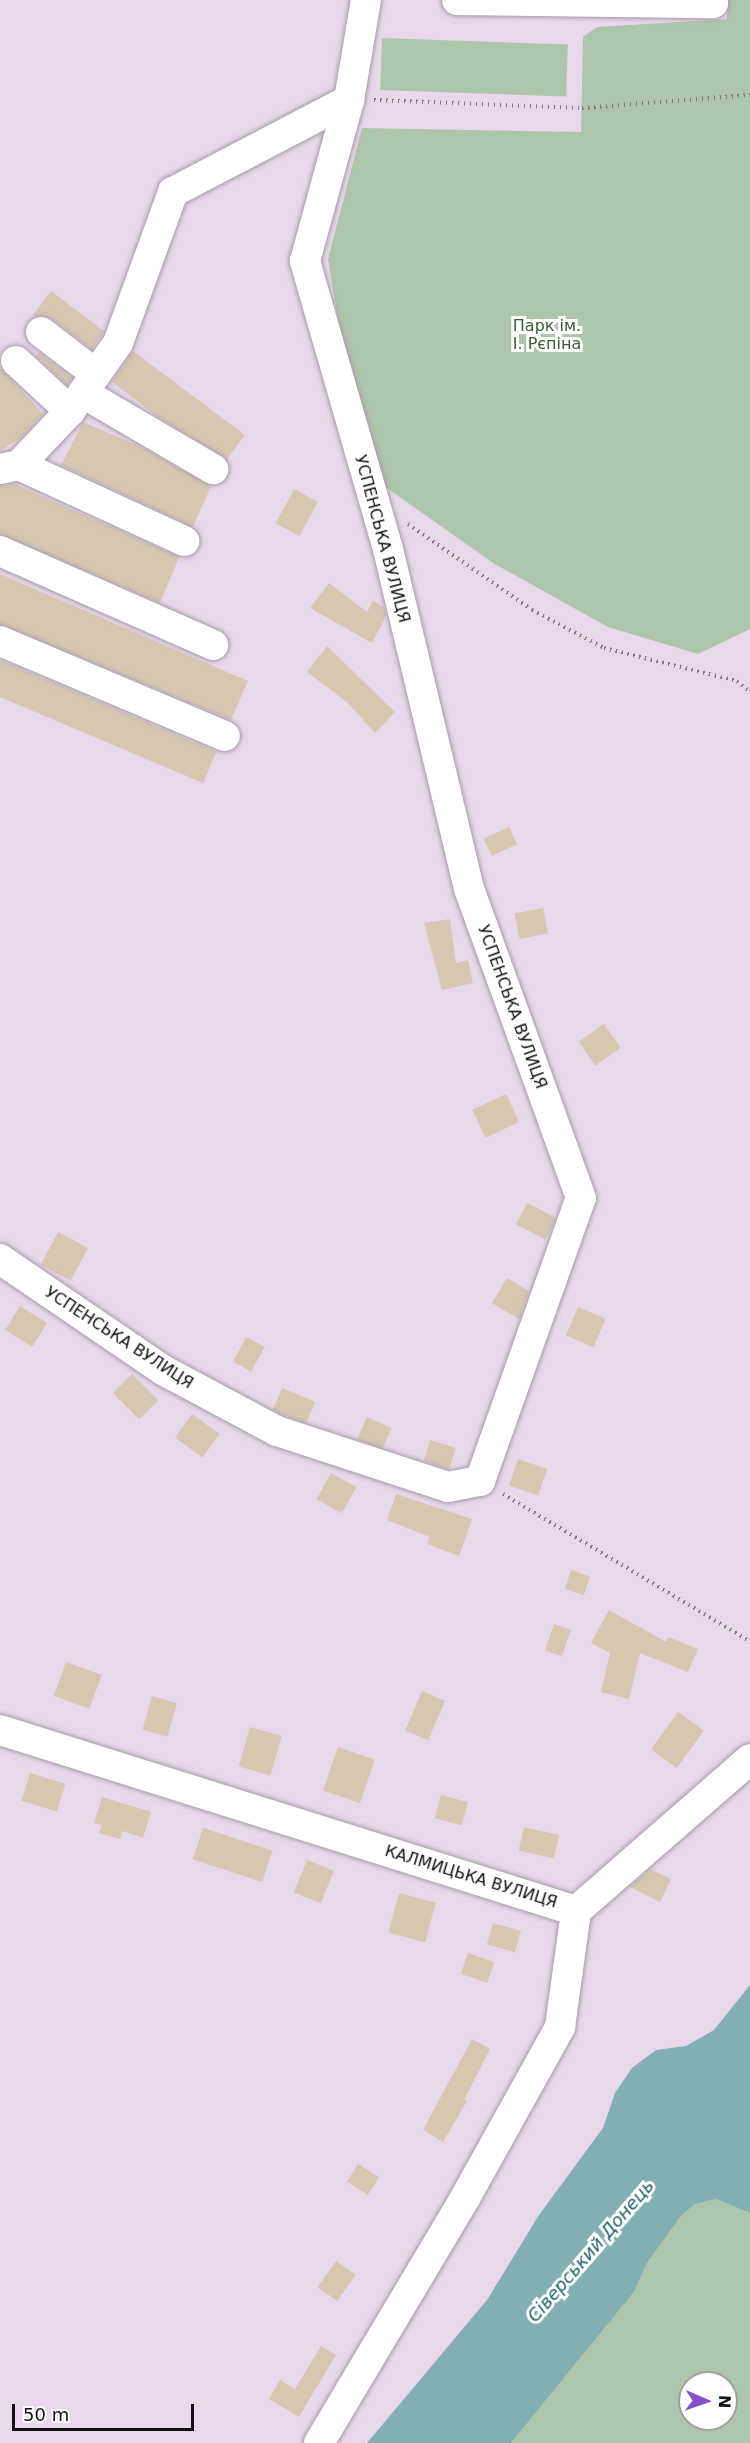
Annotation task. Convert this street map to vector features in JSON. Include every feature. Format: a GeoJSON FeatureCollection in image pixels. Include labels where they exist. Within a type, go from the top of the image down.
{"type":"FeatureCollection","features":[{"type":"Feature","properties":{"kind":"street","name":"УСПЕНСЬКА ВУЛИЦЯ"},"geometry":{"type":"LineString","coordinates":[[0,1259],[164,1370],[276,1431],[448,1487],[480,1481],[581,1198],[469,889],[388,549],[371,498],[305,261],[349,100],[366,0]]}},
{"type":"Feature","properties":{"kind":"street"},"geometry":{"type":"LineString","coordinates":[[457,0],[713,2]]}},
{"type":"Feature","properties":{"kind":"street"},"geometry":{"type":"LineString","coordinates":[[184,541],[7,463],[83,393],[118,343],[173,192],[349,100]]}},
{"type":"Feature","properties":{"kind":"street"},"geometry":{"type":"LineString","coordinates":[[41,332],[83,393]]}},
{"type":"Feature","properties":{"kind":"street"},"geometry":{"type":"LineString","coordinates":[[16,361],[83,393],[213,469]]}},
{"type":"Feature","properties":{"kind":"street"},"geometry":{"type":"LineString","coordinates":[[0,551],[213,645]]}},
{"type":"Feature","properties":{"kind":"street"},"geometry":{"type":"LineString","coordinates":[[0,641],[225,736]]}},
{"type":"Feature","properties":{"kind":"street","name":"КАЛМИЦЬКА ВУЛИЦЯ"},"geometry":{"type":"LineString","coordinates":[[0,1730],[576,1911],[560,2027],[465,2198],[318,2443]]}},
{"type":"Feature","properties":{"kind":"street"},"geometry":{"type":"LineString","coordinates":[[576,1911],[750,1759]]}},
{"type":"Feature","properties":{"kind":"path"},"geometry":{"type":"LineString","coordinates":[[349,100],[582,108],[750,95]]}},
{"type":"Feature","properties":{"kind":"path"},"geometry":{"type":"LineString","coordinates":[[371,498],[532,610],[604,648],[737,681],[750,692]]}},
{"type":"Feature","properties":{"kind":"path"},"geometry":{"type":"LineString","coordinates":[[480,1481],[750,1641]]}},
{"type":"Feature","properties":{"kind":"green space","name":"Парк ім. І. Рєпіна"},"geometry":{"type":"Polygon","coordinates":[[[727,0],[750,0],[750,629],[698,654],[608,627],[493,563],[363,471],[328,259],[362,128],[581,132],[583,37],[597,27],[727,19],[727,0]]]}},
{"type":"Feature","properties":{"kind":"green space"},"geometry":{"type":"Polygon","coordinates":[[[382,38],[568,44],[566,96],[380,90],[382,38]]]}},
{"type":"Feature","properties":{"kind":"green space"},"geometry":{"type":"Polygon","coordinates":[[[716,2199],[750,2213],[750,2443],[511,2443],[634,2292],[647,2263],[681,2216],[695,2204],[716,2199]]]}},
{"type":"Feature","properties":{"kind":"water","name":"Сіверський Донець"},"geometry":{"type":"Polygon","coordinates":[[[750,1985],[750,2213],[716,2199],[695,2204],[681,2216],[647,2263],[634,2292],[511,2443],[367,2443],[487,2300],[539,2215],[603,2128],[615,2093],[632,2068],[656,2050],[686,2046],[714,2030],[750,1985]]]}},
{"type":"Feature","properties":{"kind":"building"},"geometry":{"type":"Polygon","coordinates":[[[51,291],[104,331],[92,349],[51,318],[33,315],[51,291]]]}},
{"type":"Feature","properties":{"kind":"building"},"geometry":{"type":"Polygon","coordinates":[[[133,351],[245,435],[227,459],[158,417],[112,382],[133,351]]]}},
{"type":"Feature","properties":{"kind":"building"},"geometry":{"type":"Polygon","coordinates":[[[39,352],[72,378],[67,385],[36,356],[39,352]]]}},
{"type":"Feature","properties":{"kind":"building"},"geometry":{"type":"Polygon","coordinates":[[[0,367],[43,414],[22,437],[0,451],[0,367]]]}},
{"type":"Feature","properties":{"kind":"building"},"geometry":{"type":"Polygon","coordinates":[[[83,422],[141,447],[211,486],[193,527],[61,465],[83,422]]]}},
{"type":"Feature","properties":{"kind":"building"},"geometry":{"type":"Polygon","coordinates":[[[14,484],[179,557],[160,603],[0,534],[0,486],[14,484]]]}},
{"type":"Feature","properties":{"kind":"building"},"geometry":{"type":"Polygon","coordinates":[[[294,489],[318,502],[300,536],[276,523],[294,489]]]}},
{"type":"Feature","properties":{"kind":"building"},"geometry":{"type":"Polygon","coordinates":[[[0,574],[248,681],[231,720],[0,624],[0,574]]]}},
{"type":"Feature","properties":{"kind":"building"},"geometry":{"type":"Polygon","coordinates":[[[329,583],[367,612],[373,601],[384,607],[386,616],[372,643],[310,608],[329,583]]]}},
{"type":"Feature","properties":{"kind":"building"},"geometry":{"type":"Polygon","coordinates":[[[327,646],[395,712],[375,733],[348,703],[307,672],[327,646]]]}},
{"type":"Feature","properties":{"kind":"building"},"geometry":{"type":"Polygon","coordinates":[[[0,660],[216,752],[203,783],[0,697],[0,660]]]}},
{"type":"Feature","properties":{"kind":"building"},"geometry":{"type":"Polygon","coordinates":[[[509,827],[517,844],[492,856],[484,839],[509,827]]]}},
{"type":"Feature","properties":{"kind":"building"},"geometry":{"type":"Polygon","coordinates":[[[543,908],[548,934],[519,939],[515,914],[543,908]]]}},
{"type":"Feature","properties":{"kind":"building"},"geometry":{"type":"Polygon","coordinates":[[[450,919],[456,963],[468,960],[473,983],[442,990],[424,923],[450,919]]]}},
{"type":"Feature","properties":{"kind":"building"},"geometry":{"type":"Polygon","coordinates":[[[604,1024],[621,1048],[595,1066],[579,1042],[604,1024]]]}},
{"type":"Feature","properties":{"kind":"building"},"geometry":{"type":"Polygon","coordinates":[[[506,1094],[519,1122],[486,1138],[472,1110],[506,1094]]]}},
{"type":"Feature","properties":{"kind":"building"},"geometry":{"type":"Polygon","coordinates":[[[527,1203],[556,1218],[546,1239],[516,1224],[527,1203]]]}},
{"type":"Feature","properties":{"kind":"building"},"geometry":{"type":"Polygon","coordinates":[[[58,1232],[88,1248],[71,1281],[41,1265],[58,1232]]]}},
{"type":"Feature","properties":{"kind":"building"},"geometry":{"type":"Polygon","coordinates":[[[507,1278],[529,1291],[519,1319],[492,1303],[507,1278]]]}},
{"type":"Feature","properties":{"kind":"building"},"geometry":{"type":"Polygon","coordinates":[[[20,1306],[47,1323],[32,1347],[5,1330],[20,1306]]]}},
{"type":"Feature","properties":{"kind":"building"},"geometry":{"type":"Polygon","coordinates":[[[578,1307],[606,1319],[594,1347],[566,1336],[578,1307]]]}},
{"type":"Feature","properties":{"kind":"building"},"geometry":{"type":"Polygon","coordinates":[[[246,1337],[265,1347],[251,1372],[233,1362],[246,1337]]]}},
{"type":"Feature","properties":{"kind":"building"},"geometry":{"type":"Polygon","coordinates":[[[132,1374],[158,1400],[139,1419],[113,1393],[132,1374]]]}},
{"type":"Feature","properties":{"kind":"building"},"geometry":{"type":"Polygon","coordinates":[[[282,1388],[315,1402],[306,1424],[273,1410],[282,1388]]]}},
{"type":"Feature","properties":{"kind":"building"},"geometry":{"type":"Polygon","coordinates":[[[192,1414],[220,1434],[202,1457],[175,1437],[192,1414]]]}},
{"type":"Feature","properties":{"kind":"building"},"geometry":{"type":"Polygon","coordinates":[[[367,1417],[392,1428],[382,1450],[357,1439],[367,1417]]]}},
{"type":"Feature","properties":{"kind":"building"},"geometry":{"type":"Polygon","coordinates":[[[430,1440],[456,1448],[449,1469],[424,1461],[430,1440]]]}},
{"type":"Feature","properties":{"kind":"building"},"geometry":{"type":"Polygon","coordinates":[[[518,1459],[547,1469],[538,1496],[509,1485],[518,1459]]]}},
{"type":"Feature","properties":{"kind":"building"},"geometry":{"type":"Polygon","coordinates":[[[331,1473],[356,1487],[342,1513],[316,1499],[331,1473]]]}},
{"type":"Feature","properties":{"kind":"building"},"geometry":{"type":"Polygon","coordinates":[[[396,1494],[472,1519],[459,1556],[427,1544],[430,1537],[387,1520],[396,1494]]]}},
{"type":"Feature","properties":{"kind":"building"},"geometry":{"type":"Polygon","coordinates":[[[571,1570],[590,1576],[584,1595],[565,1589],[571,1570]]]}},
{"type":"Feature","properties":{"kind":"building"},"geometry":{"type":"Polygon","coordinates":[[[609,1610],[666,1642],[668,1637],[698,1649],[688,1672],[640,1653],[629,1699],[601,1692],[610,1653],[591,1643],[609,1610]]]}},
{"type":"Feature","properties":{"kind":"building"},"geometry":{"type":"Polygon","coordinates":[[[554,1624],[571,1630],[562,1656],[545,1650],[554,1624]]]}},
{"type":"Feature","properties":{"kind":"building"},"geometry":{"type":"Polygon","coordinates":[[[66,1662],[102,1675],[89,1709],[54,1696],[66,1662]]]}},
{"type":"Feature","properties":{"kind":"building"},"geometry":{"type":"Polygon","coordinates":[[[422,1691],[445,1701],[428,1740],[405,1731],[422,1691]]]}},
{"type":"Feature","properties":{"kind":"building"},"geometry":{"type":"Polygon","coordinates":[[[152,1696],[177,1703],[167,1737],[142,1730],[152,1696]]]}},
{"type":"Feature","properties":{"kind":"building"},"geometry":{"type":"Polygon","coordinates":[[[678,1712],[704,1731],[677,1768],[651,1749],[678,1712]]]}},
{"type":"Feature","properties":{"kind":"building"},"geometry":{"type":"Polygon","coordinates":[[[250,1727],[282,1736],[270,1776],[239,1766],[250,1727]]]}},
{"type":"Feature","properties":{"kind":"building"},"geometry":{"type":"Polygon","coordinates":[[[338,1747],[375,1760],[360,1803],[323,1790],[338,1747]]]}},
{"type":"Feature","properties":{"kind":"building"},"geometry":{"type":"Polygon","coordinates":[[[30,1773],[65,1784],[57,1812],[22,1801],[30,1773]]]}},
{"type":"Feature","properties":{"kind":"building"},"geometry":{"type":"Polygon","coordinates":[[[441,1795],[468,1802],[462,1825],[435,1818],[441,1795]]]}},
{"type":"Feature","properties":{"kind":"building"},"geometry":{"type":"Polygon","coordinates":[[[102,1797],[151,1812],[143,1838],[122,1831],[120,1839],[99,1833],[102,1825],[94,1823],[102,1797]]]}},
{"type":"Feature","properties":{"kind":"building"},"geometry":{"type":"Polygon","coordinates":[[[524,1827],[559,1835],[554,1858],[519,1850],[524,1827]]]}},
{"type":"Feature","properties":{"kind":"building"},"geometry":{"type":"Polygon","coordinates":[[[203,1828],[272,1851],[262,1882],[193,1859],[203,1828]]]}},
{"type":"Feature","properties":{"kind":"building"},"geometry":{"type":"Polygon","coordinates":[[[307,1860],[334,1871],[321,1903],[294,1892],[307,1860]]]}},
{"type":"Feature","properties":{"kind":"building"},"geometry":{"type":"Polygon","coordinates":[[[650,1869],[671,1879],[660,1902],[630,1887],[650,1869]]]}},
{"type":"Feature","properties":{"kind":"building"},"geometry":{"type":"Polygon","coordinates":[[[399,1893],[436,1903],[425,1942],[388,1933],[399,1893]]]}},
{"type":"Feature","properties":{"kind":"building"},"geometry":{"type":"Polygon","coordinates":[[[493,1923],[521,1931],[515,1952],[487,1944],[493,1923]]]}},
{"type":"Feature","properties":{"kind":"building"},"geometry":{"type":"Polygon","coordinates":[[[468,1953],[494,1962],[487,1983],[461,1974],[468,1953]]]}},
{"type":"Feature","properties":{"kind":"building"},"geometry":{"type":"Polygon","coordinates":[[[472,2039],[490,2049],[464,2100],[467,2101],[443,2142],[423,2130],[472,2039]]]}},
{"type":"Feature","properties":{"kind":"building"},"geometry":{"type":"Polygon","coordinates":[[[358,2164],[379,2177],[368,2195],[347,2182],[358,2164]]]}},
{"type":"Feature","properties":{"kind":"building"},"geometry":{"type":"Polygon","coordinates":[[[336,2261],[356,2275],[337,2301],[318,2287],[336,2261]]]}},
{"type":"Feature","properties":{"kind":"building"},"geometry":{"type":"Polygon","coordinates":[[[321,2346],[336,2355],[299,2417],[269,2399],[280,2380],[295,2389],[321,2346]]]}}]}
